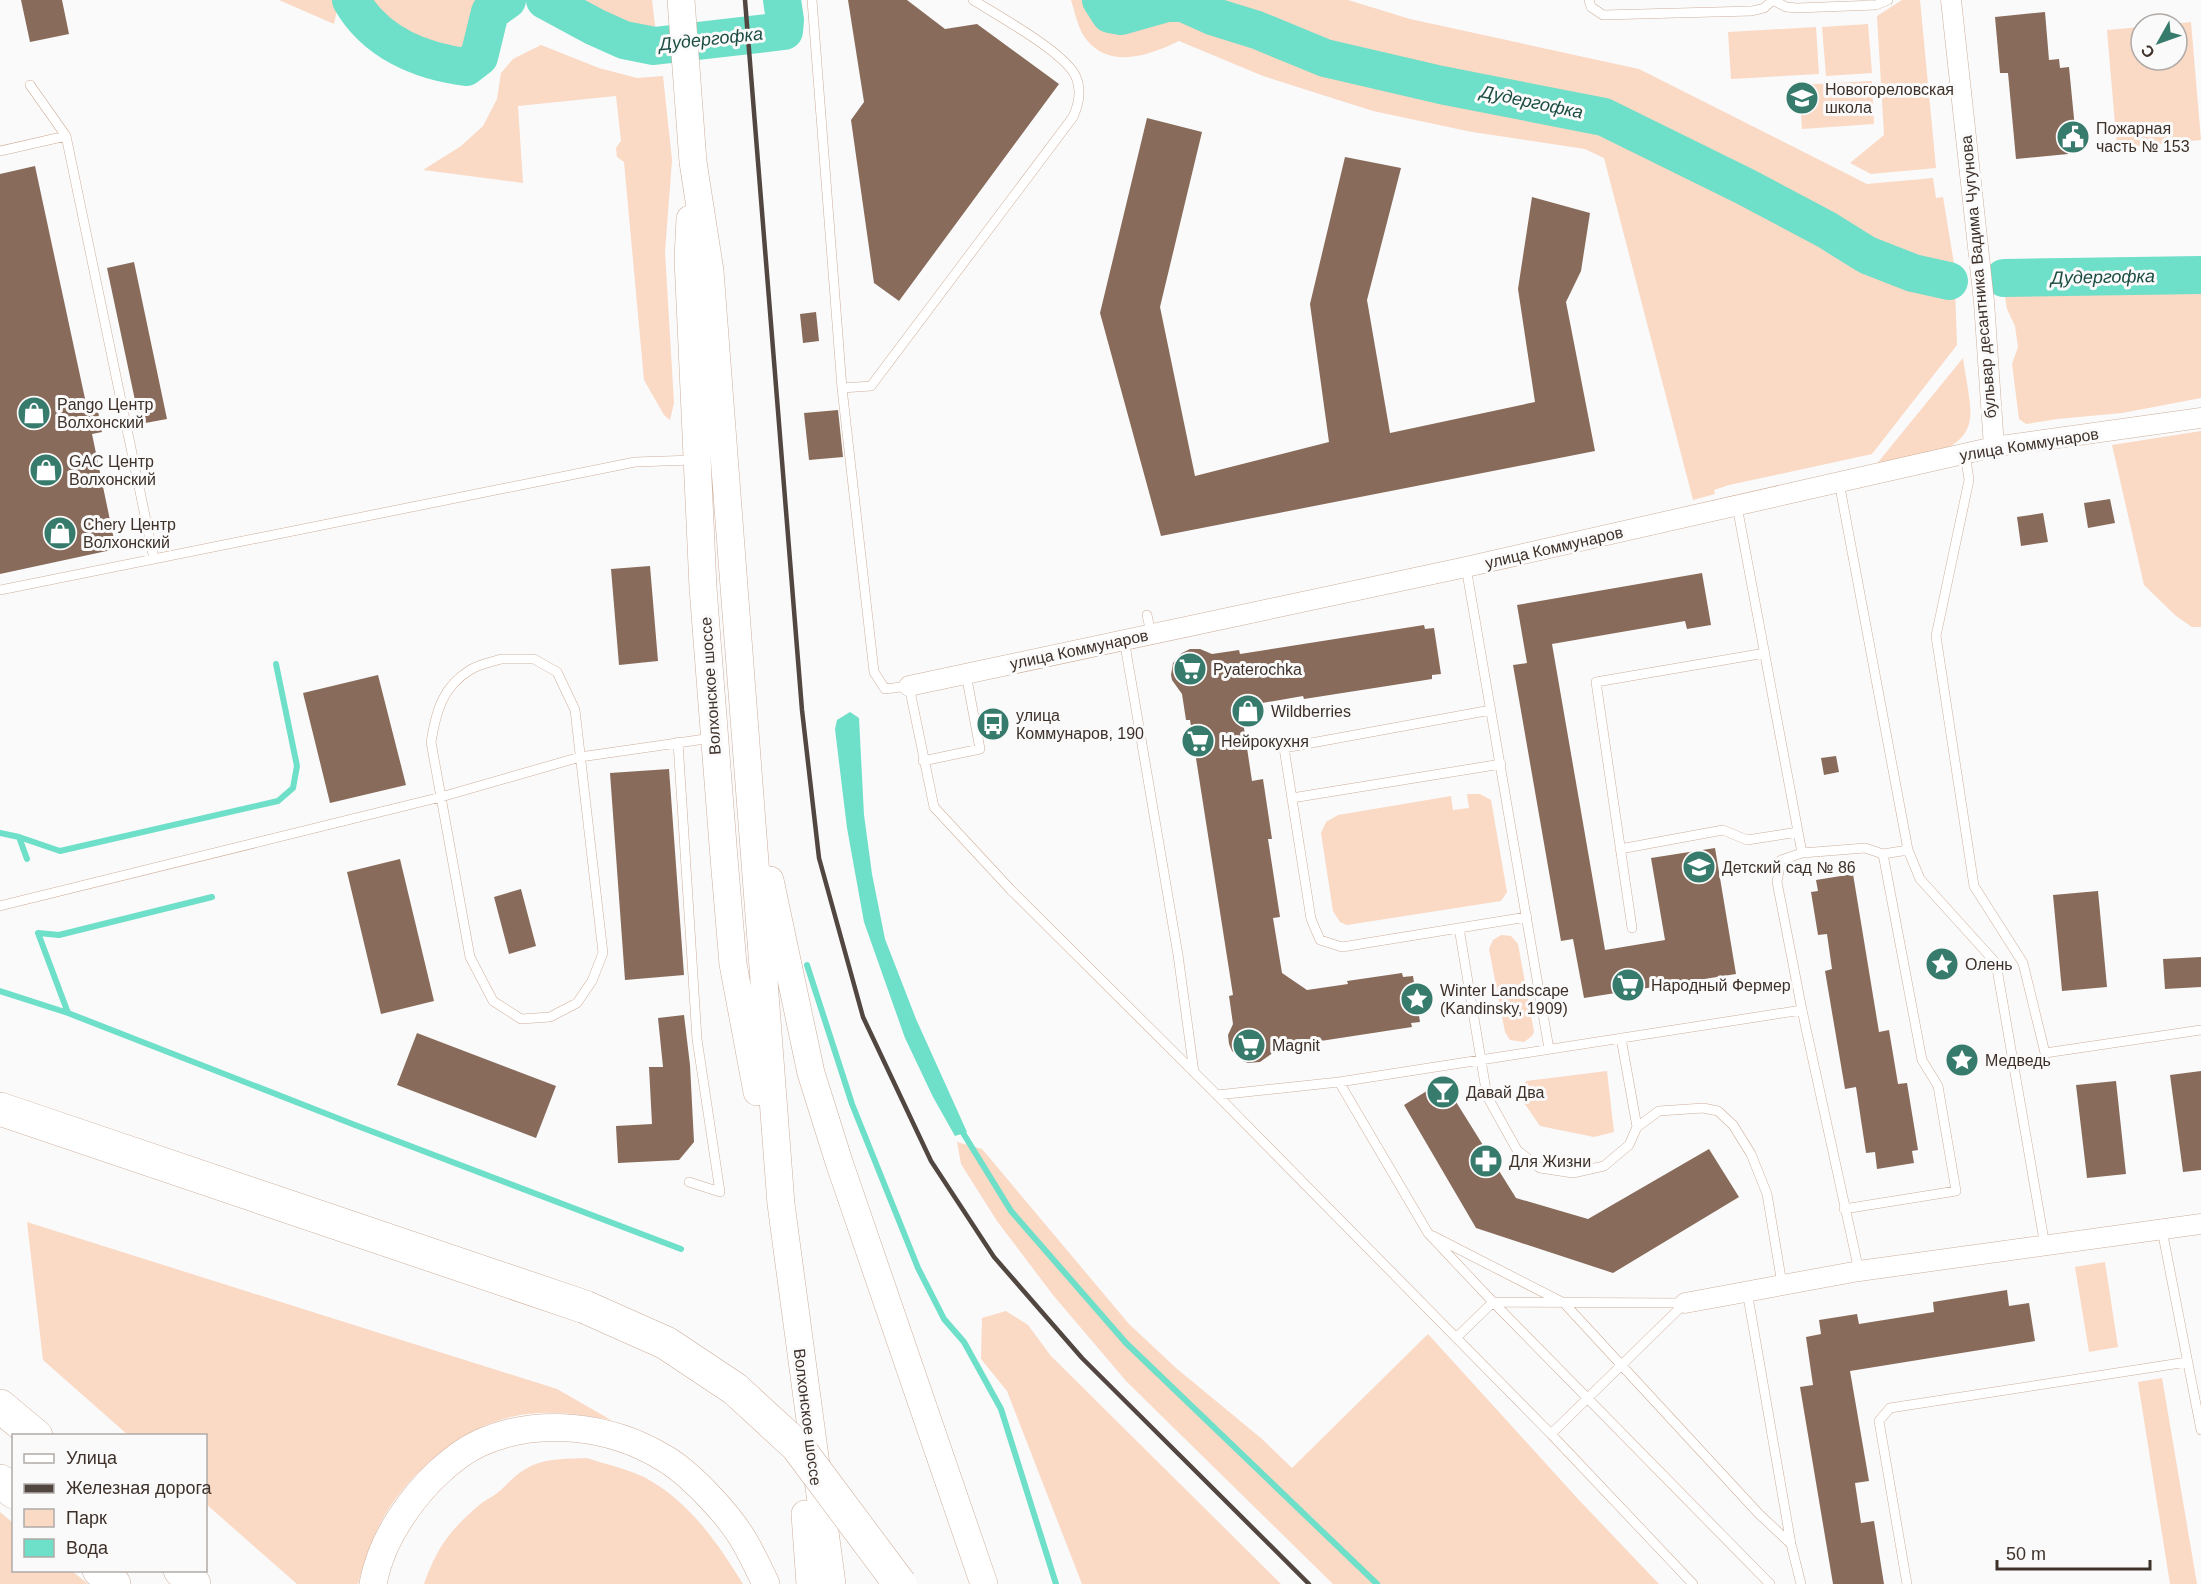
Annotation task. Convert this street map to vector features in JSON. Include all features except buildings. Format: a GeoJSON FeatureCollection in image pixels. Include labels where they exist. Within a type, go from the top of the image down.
{"type":"FeatureCollection","features":[{"type":"Feature","properties":{"kind":"highway"},"geometry":{"type":"LineString","coordinates":[[0,1109],[585,1307],[666,1343],[735,1389],[797,1446],[900,1584]]}},
{"type":"Feature","properties":{"kind":"highway"},"geometry":{"type":"LineString","coordinates":[[0,1406],[34,1434]]}},
{"type":"Feature","properties":{"kind":"highway"},"geometry":{"type":"LineString","coordinates":[[0,1481],[12,1490]]}},
{"type":"Feature","properties":{"kind":"highway"},"geometry":{"type":"LineString","coordinates":[[101,1572],[114,1584]]}},
{"type":"Feature","properties":{"kind":"highway"},"geometry":{"type":"LineString","coordinates":[[182,1572],[194,1584]]}},
{"type":"Feature","properties":{"kind":"main road","name":"Волхонское шоссе"},"geometry":{"type":"LineString","coordinates":[[681,6],[690,99],[693,162],[688,258],[703,588],[714,738],[733,964],[781,1204]]}},
{"type":"Feature","properties":{"kind":"main road","name":"Волхонское шоссе"},"geometry":{"type":"LineString","coordinates":[[693,162],[710,271],[781,1204],[832,1584]]}},
{"type":"Feature","properties":{"kind":"main road"},"geometry":{"type":"LineString","coordinates":[[714,738],[730,741],[744,739],[785,957],[811,1073],[984,1584]]}},
{"type":"Feature","properties":{"kind":"main road","name":"Волхонское шоссе"},"geometry":{"type":"LineString","coordinates":[[786,1249],[810,1584]]}},
{"type":"Feature","properties":{"kind":"main road"},"geometry":{"type":"LineString","coordinates":[[373,1584],[376,1566],[393,1527],[417,1493],[446,1466],[479,1444],[516,1431],[555,1427],[592,1430],[627,1441],[665,1458],[701,1487],[742,1538],[766,1584]]}},
{"type":"Feature","properties":{"kind":"street","name":"бульвар десантника Вадима Чугунова"},"geometry":{"type":"LineString","coordinates":[[1951,0],[1984,302],[1994,447]]}},
{"type":"Feature","properties":{"kind":"street","name":"улица Коммунаров"},"geometry":{"type":"LineString","coordinates":[[909,686],[1124,639],[1149,624],[1466,567],[1965,453],[2201,418]]}},
{"type":"Feature","properties":{"kind":"street"},"geometry":{"type":"LineString","coordinates":[[697,460],[724,459]]}},
{"type":"Feature","properties":{"kind":"street"},"geometry":{"type":"LineString","coordinates":[[1685,1303],[1859,1271],[2201,1224]]}},
{"type":"Feature","properties":{"kind":"lane"},"geometry":{"type":"LineString","coordinates":[[812,0],[842,388],[874,672],[885,689],[909,686],[934,807],[1011,890],[1551,1434],[1693,1584]]}},
{"type":"Feature","properties":{"kind":"lane"},"geometry":{"type":"LineString","coordinates":[[842,388],[871,386],[1073,117],[1079,102],[1076,76],[1060,57],[973,0]]}},
{"type":"Feature","properties":{"kind":"lane"},"geometry":{"type":"LineString","coordinates":[[1589,0],[1591,7],[1603,15],[1752,11],[1764,8],[1773,0],[1786,7],[1797,9],[1865,6],[1888,0]]}},
{"type":"Feature","properties":{"kind":"lane"},"geometry":{"type":"LineString","coordinates":[[30,85],[66,136],[154,559]]}},
{"type":"Feature","properties":{"kind":"lane"},"geometry":{"type":"LineString","coordinates":[[0,151],[66,136]]}},
{"type":"Feature","properties":{"kind":"lane"},"geometry":{"type":"LineString","coordinates":[[1965,453],[1969,480],[1936,636],[1974,886],[2023,963],[2045,1053],[2201,1030]]}},
{"type":"Feature","properties":{"kind":"lane"},"geometry":{"type":"LineString","coordinates":[[0,590],[635,462],[697,460]]}},
{"type":"Feature","properties":{"kind":"lane"},"geometry":{"type":"LineString","coordinates":[[1839,482],[1908,850],[1920,879],[1996,963],[2045,1246]]}},
{"type":"Feature","properties":{"kind":"lane"},"geometry":{"type":"LineString","coordinates":[[1737,506],[1802,853]]}},
{"type":"Feature","properties":{"kind":"lane"},"geometry":{"type":"LineString","coordinates":[[1466,567],[1549,1049]]}},
{"type":"Feature","properties":{"kind":"lane"},"geometry":{"type":"LineString","coordinates":[[1124,639],[1178,955],[1194,1072]]}},
{"type":"Feature","properties":{"kind":"lane"},"geometry":{"type":"LineString","coordinates":[[1632,928],[1596,682],[1765,653]]}},
{"type":"Feature","properties":{"kind":"lane"},"geometry":{"type":"LineString","coordinates":[[501,659],[534,659],[557,672],[575,710],[603,953],[592,981],[577,1003],[550,1017],[521,1019],[493,1001],[470,957],[441,797],[431,742],[435,718],[445,691],[470,669],[501,659]]}},
{"type":"Feature","properties":{"kind":"lane"},"geometry":{"type":"LineString","coordinates":[[923,761],[980,749],[966,674]]}},
{"type":"Feature","properties":{"kind":"lane"},"geometry":{"type":"LineString","coordinates":[[1491,710],[1284,748],[1311,920],[1320,940],[1342,947],[1527,917]]}},
{"type":"Feature","properties":{"kind":"lane"},"geometry":{"type":"LineString","coordinates":[[0,906],[441,797],[580,757],[714,738]]}},
{"type":"Feature","properties":{"kind":"lane"},"geometry":{"type":"LineString","coordinates":[[678,742],[697,1039],[720,1192],[688,1182]]}},
{"type":"Feature","properties":{"kind":"lane"},"geometry":{"type":"LineString","coordinates":[[1292,798],[1501,764]]}},
{"type":"Feature","properties":{"kind":"lane"},"geometry":{"type":"LineString","coordinates":[[1620,849],[1724,830],[1747,840],[1798,832]]}},
{"type":"Feature","properties":{"kind":"lane"},"geometry":{"type":"LineString","coordinates":[[1859,1271],[1802,1010],[1777,882],[1781,860],[1802,853],[1865,848],[1883,854],[1908,850]]}},
{"type":"Feature","properties":{"kind":"lane"},"geometry":{"type":"LineString","coordinates":[[1844,1209],[1956,1191],[1938,1086],[1922,1060],[1883,854]]}},
{"type":"Feature","properties":{"kind":"lane"},"geometry":{"type":"LineString","coordinates":[[1459,928],[1487,1096],[1517,1150],[1540,1168],[1573,1173],[1604,1166],[1629,1145],[1637,1127],[1659,1111],[1703,1108],[1718,1111],[1733,1125],[1751,1154],[1767,1194],[1782,1284]]}},
{"type":"Feature","properties":{"kind":"lane"},"geometry":{"type":"LineString","coordinates":[[1217,1095],[1339,1082],[1802,1010]]}},
{"type":"Feature","properties":{"kind":"lane"},"geometry":{"type":"LineString","coordinates":[[1621,1038],[1637,1127]]}},
{"type":"Feature","properties":{"kind":"lane"},"geometry":{"type":"LineString","coordinates":[[1339,1082],[1428,1233],[1770,1584]]}},
{"type":"Feature","properties":{"kind":"lane"},"geometry":{"type":"LineString","coordinates":[[2162,1230],[2201,1430]]}},
{"type":"Feature","properties":{"kind":"lane"},"geometry":{"type":"LineString","coordinates":[[1428,1233],[1564,1303],[1759,1514],[1791,1544]]}},
{"type":"Feature","properties":{"kind":"lane"},"geometry":{"type":"LineString","coordinates":[[1747,1291],[1791,1544],[1801,1584]]}},
{"type":"Feature","properties":{"kind":"lane"},"geometry":{"type":"LineString","coordinates":[[1456,1338],[1493,1302],[1685,1303]]}},
{"type":"Feature","properties":{"kind":"lane"},"geometry":{"type":"LineString","coordinates":[[1551,1434],[1685,1303]]}},
{"type":"Feature","properties":{"kind":"lane"},"geometry":{"type":"LineString","coordinates":[[1907,1584],[1879,1421],[1890,1408],[2187,1362]]}},
{"type":"Feature","properties":{"kind":"green space"},"geometry":{"type":"Polygon","coordinates":[[[279,0],[339,0],[334,24],[279,0]]]}},
{"type":"Feature","properties":{"kind":"green space"},"geometry":{"type":"Polygon","coordinates":[[[362,0],[493,0],[480,17],[468,59],[429,51],[376,19],[362,0]]]}},
{"type":"Feature","properties":{"kind":"green space"},"geometry":{"type":"Polygon","coordinates":[[[574,0],[652,0],[656,34],[604,22],[574,0]]]}},
{"type":"Feature","properties":{"kind":"green space"},"geometry":{"type":"Polygon","coordinates":[[[1071,0],[1097,0],[1101,13],[1122,24],[1170,5],[1347,73],[1399,90],[1577,120],[1627,136],[1894,272],[1955,289],[1957,345],[1872,454],[1729,485],[1714,490],[1715,494],[1693,500],[1604,158],[1585,149],[1472,132],[1373,111],[1263,76],[1179,41],[1143,55],[1118,57],[1107,54],[1096,49],[1083,35],[1071,0]]]}},
{"type":"Feature","properties":{"kind":"green space"},"geometry":{"type":"Polygon","coordinates":[[[1195,0],[1348,0],[1410,19],[1639,69],[1867,184],[1933,178],[1936,198],[1943,197],[1956,276],[1904,266],[1624,120],[1589,109],[1332,53],[1195,0]]]}},
{"type":"Feature","properties":{"kind":"green space"},"geometry":{"type":"Polygon","coordinates":[[[1902,0],[1920,0],[1936,168],[1871,174],[1850,163],[1884,135],[1877,16],[1902,0]]]}},
{"type":"Feature","properties":{"kind":"green space"},"geometry":{"type":"Polygon","coordinates":[[[2189,22],[2191,22],[2201,140],[2117,148],[2107,30],[2129,28],[2129,72],[2189,72],[2189,22]]]}},
{"type":"Feature","properties":{"kind":"green space"},"geometry":{"type":"Polygon","coordinates":[[[1868,24],[1872,73],[1826,76],[1822,27],[1868,24]]]}},
{"type":"Feature","properties":{"kind":"green space"},"geometry":{"type":"Polygon","coordinates":[[[1816,27],[1819,74],[1731,79],[1728,32],[1816,27]]]}},
{"type":"Feature","properties":{"kind":"green space"},"geometry":{"type":"Polygon","coordinates":[[[541,45],[599,68],[637,78],[663,76],[672,160],[665,252],[674,403],[670,420],[664,415],[644,380],[624,162],[617,157],[616,148],[621,141],[616,96],[518,106],[523,183],[423,170],[461,146],[483,126],[497,99],[501,73],[513,59],[541,45]]]}},
{"type":"Feature","properties":{"kind":"green space"},"geometry":{"type":"Polygon","coordinates":[[[1872,81],[1874,124],[1802,129],[1799,85],[1872,81]]]}},
{"type":"Feature","properties":{"kind":"green space"},"geometry":{"type":"Polygon","coordinates":[[[2201,281],[2201,398],[2122,413],[2026,424],[2019,419],[2012,364],[2018,347],[2015,326],[2007,309],[2003,284],[2201,281]]]}},
{"type":"Feature","properties":{"kind":"green space"},"geometry":{"type":"Polygon","coordinates":[[[1963,358],[1970,413],[1966,432],[1946,449],[1917,459],[1875,466],[1963,358]]]}},
{"type":"Feature","properties":{"kind":"green space"},"geometry":{"type":"Polygon","coordinates":[[[2201,431],[2201,627],[2192,627],[2176,616],[2144,585],[2112,445],[2201,431]]]}},
{"type":"Feature","properties":{"kind":"green space"},"geometry":{"type":"Polygon","coordinates":[[[1467,794],[1480,794],[1491,800],[1507,892],[1501,901],[1347,925],[1340,922],[1333,911],[1321,833],[1326,822],[1338,815],[1451,796],[1453,810],[1469,808],[1467,794]]]}},
{"type":"Feature","properties":{"kind":"green space"},"geometry":{"type":"Polygon","coordinates":[[[1501,935],[1511,936],[1518,944],[1534,1032],[1524,1042],[1510,1040],[1505,1032],[1489,949],[1493,940],[1501,935]]]}},
{"type":"Feature","properties":{"kind":"green space"},"geometry":{"type":"Polygon","coordinates":[[[1607,1071],[1614,1132],[1594,1137],[1540,1126],[1518,1094],[1526,1081],[1607,1071]]]}},
{"type":"Feature","properties":{"kind":"green space"},"geometry":{"type":"Polygon","coordinates":[[[957,1142],[982,1149],[1129,1324],[1176,1368],[1262,1439],[1292,1468],[1428,1334],[1578,1499],[1659,1584],[1333,1584],[1126,1381],[1053,1295],[997,1221],[961,1164],[957,1142]]]}},
{"type":"Feature","properties":{"kind":"green space"},"geometry":{"type":"Polygon","coordinates":[[[27,1222],[557,1389],[611,1420],[574,1414],[536,1413],[511,1417],[472,1432],[453,1443],[418,1472],[391,1506],[376,1531],[358,1584],[297,1584],[207,1505],[207,1434],[127,1434],[43,1360],[27,1222]]]}},
{"type":"Feature","properties":{"kind":"green space"},"geometry":{"type":"Polygon","coordinates":[[[2105,1262],[2118,1347],[2089,1352],[2075,1267],[2105,1262]]]}},
{"type":"Feature","properties":{"kind":"green space"},"geometry":{"type":"Polygon","coordinates":[[[1006,1311],[1028,1325],[1051,1356],[1281,1584],[1082,1584],[1007,1391],[981,1359],[982,1318],[1006,1311]]]}},
{"type":"Feature","properties":{"kind":"green space"},"geometry":{"type":"Polygon","coordinates":[[[2162,1378],[2197,1584],[2170,1584],[2138,1382],[2162,1378]]]}},
{"type":"Feature","properties":{"kind":"green space"},"geometry":{"type":"Polygon","coordinates":[[[587,1458],[644,1477],[675,1498],[701,1524],[743,1584],[424,1584],[439,1550],[452,1532],[478,1506],[517,1475],[533,1465],[546,1461],[587,1458]]]}},
{"type":"Feature","properties":{"kind":"green space"},"geometry":{"type":"Polygon","coordinates":[[[0,1512],[12,1522],[12,1572],[73,1572],[88,1584],[0,1584],[0,1512]]]}},
{"type":"Feature","properties":{"kind":"water"},"geometry":{"type":"Polygon","coordinates":[[[850,712],[859,718],[864,815],[872,874],[885,939],[916,1019],[967,1132],[955,1136],[933,1097],[905,1038],[864,922],[847,828],[835,729],[837,720],[850,712]]]}},
{"type":"Feature","properties":{"kind":"waterway","name":"Дудергофка"},"geometry":{"type":"LineString","coordinates":[[351,0],[373,27],[400,47],[432,60],[466,67],[479,57],[490,12],[507,0]]}},
{"type":"Feature","properties":{"kind":"waterway","name":"Дудергофка"},"geometry":{"type":"LineString","coordinates":[[545,0],[624,40],[654,46],[784,31],[782,0]]}},
{"type":"Feature","properties":{"kind":"waterway","name":"Дудергофка"},"geometry":{"type":"LineString","coordinates":[[1101,0],[1110,14],[1121,16],[1167,3],[1183,3],[1325,58],[1441,85],[1604,117],[1746,187],[1827,230],[1867,255],[1913,273],[1949,281]]}},
{"type":"Feature","properties":{"kind":"waterway"},"geometry":{"type":"LineString","coordinates":[[784,31],[785,39]]}},
{"type":"Feature","properties":{"kind":"waterway","name":"Дудергофка"},"geometry":{"type":"LineString","coordinates":[[2004,278],[2201,275]]}},
{"type":"Feature","properties":{"kind":"waterway"},"geometry":{"type":"LineString","coordinates":[[19,837],[60,851],[278,801],[293,788],[297,766],[276,664]]}},
{"type":"Feature","properties":{"kind":"waterway"},"geometry":{"type":"LineString","coordinates":[[0,833],[19,837],[27,859]]}},
{"type":"Feature","properties":{"kind":"waterway"},"geometry":{"type":"LineString","coordinates":[[68,1013],[38,933],[59,935],[212,897]]}},
{"type":"Feature","properties":{"kind":"waterway"},"geometry":{"type":"LineString","coordinates":[[807,965],[852,1104],[918,1268],[944,1319],[964,1342],[1001,1409],[1056,1584]]}},
{"type":"Feature","properties":{"kind":"waterway"},"geometry":{"type":"LineString","coordinates":[[0,991],[68,1013],[681,1249]]}},
{"type":"Feature","properties":{"kind":"waterway"},"geometry":{"type":"LineString","coordinates":[[960,1128],[1011,1211],[1126,1343],[1377,1584]]}},
{"type":"Feature","properties":{"kind":"railway"},"geometry":{"type":"LineString","coordinates":[[745,0],[802,710],[819,858],[863,1017],[931,1161],[994,1257],[1082,1358],[1309,1584]]}},
{"type":"Feature","properties":{"kind":"place","name":"Новогореловская школа"},"geometry":{"type":"Point","coordinates":[1802,98]}},
{"type":"Feature","properties":{"kind":"place","name":"Пожарная часть № 153"},"geometry":{"type":"Point","coordinates":[2073,137]}},
{"type":"Feature","properties":{"kind":"place","name":"Pango Центр Волхонский"},"geometry":{"type":"Point","coordinates":[34,413]}},
{"type":"Feature","properties":{"kind":"place","name":"GAC Центр Волхонский"},"geometry":{"type":"Point","coordinates":[46,470]}},
{"type":"Feature","properties":{"kind":"place","name":"Chery Центр Волхонский"},"geometry":{"type":"Point","coordinates":[60,533]}},
{"type":"Feature","properties":{"kind":"place","name":"Pyaterochka"},"geometry":{"type":"Point","coordinates":[1190,669]}},
{"type":"Feature","properties":{"kind":"place","name":"Wildberries"},"geometry":{"type":"Point","coordinates":[1248,711]}},
{"type":"Feature","properties":{"kind":"place","name":"улица Коммунаров, 190"},"geometry":{"type":"Point","coordinates":[993,724]}},
{"type":"Feature","properties":{"kind":"place","name":"Нейрокухня"},"geometry":{"type":"Point","coordinates":[1198,741]}},
{"type":"Feature","properties":{"kind":"place","name":"Детский сад № 86"},"geometry":{"type":"Point","coordinates":[1699,867]}},
{"type":"Feature","properties":{"kind":"place","name":"Олень"},"geometry":{"type":"Point","coordinates":[1942,964]}},
{"type":"Feature","properties":{"kind":"place","name":"Народный Фермер"},"geometry":{"type":"Point","coordinates":[1628,985]}},
{"type":"Feature","properties":{"kind":"place","name":"Winter Landscape (Kandinsky, 1909)"},"geometry":{"type":"Point","coordinates":[1417,999]}},
{"type":"Feature","properties":{"kind":"place","name":"Magnit"},"geometry":{"type":"Point","coordinates":[1249,1045]}},
{"type":"Feature","properties":{"kind":"place","name":"Медведь"},"geometry":{"type":"Point","coordinates":[1962,1060]}},
{"type":"Feature","properties":{"kind":"place","name":"Давай Два"},"geometry":{"type":"Point","coordinates":[1443,1092]}},
{"type":"Feature","properties":{"kind":"place","name":"Для Жизни"},"geometry":{"type":"Point","coordinates":[1486,1161]}}]}
